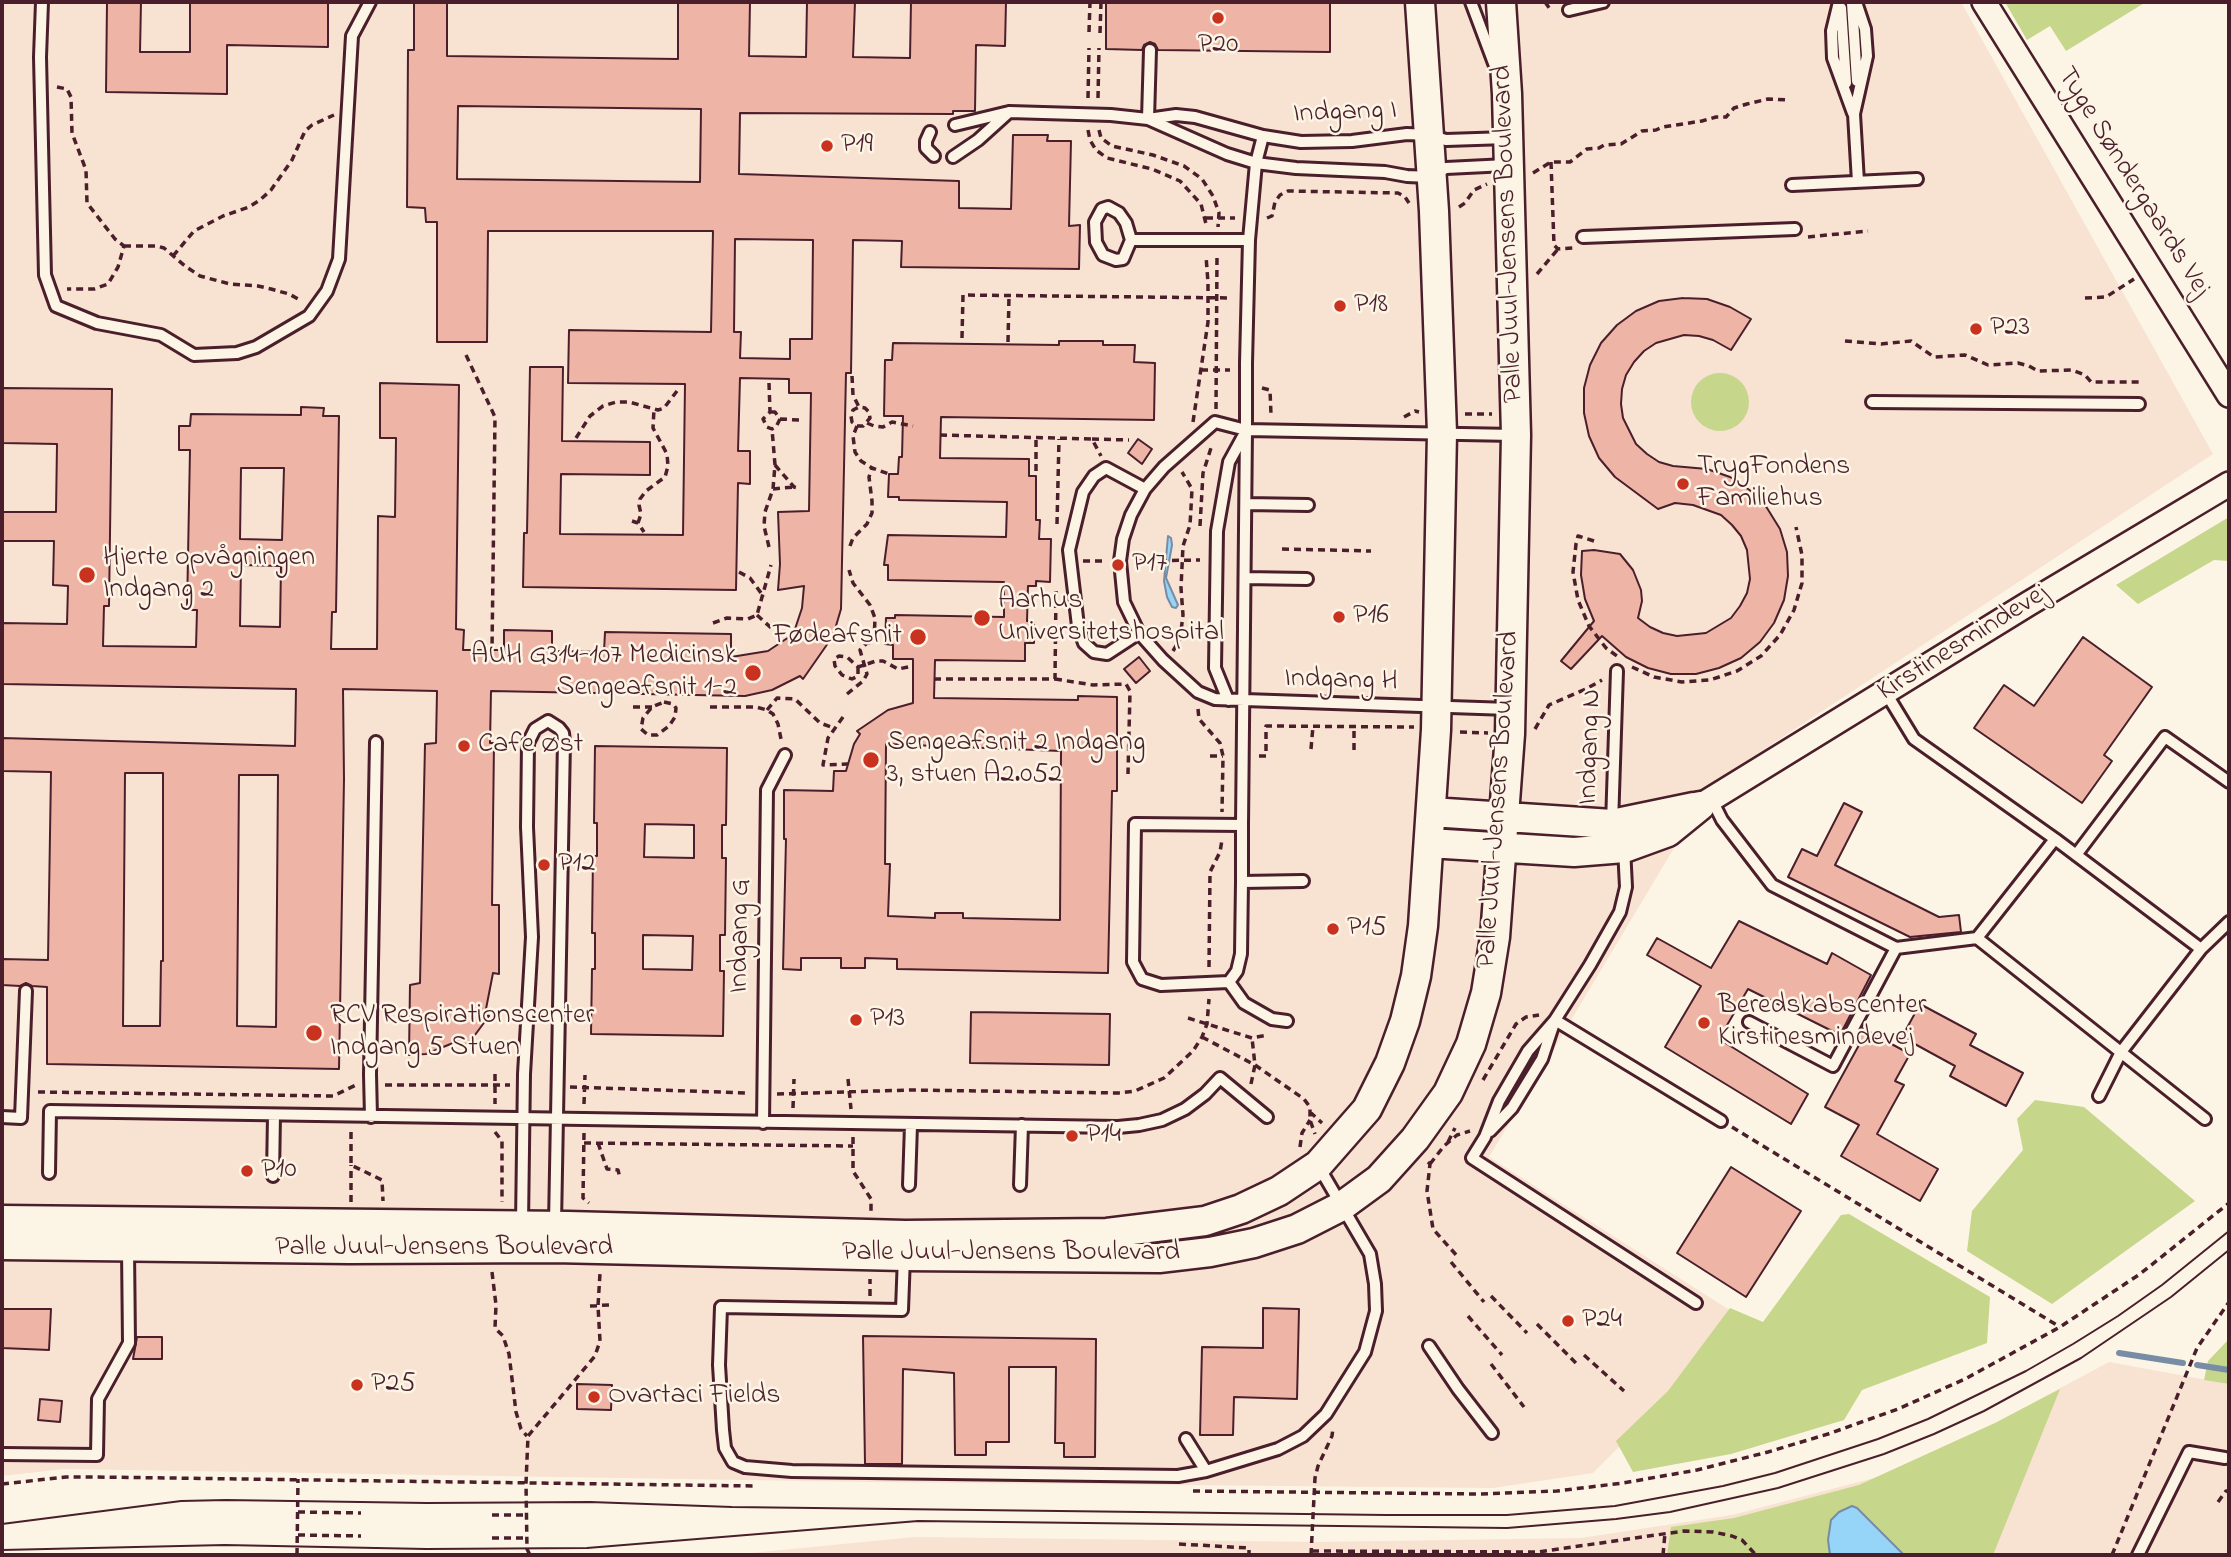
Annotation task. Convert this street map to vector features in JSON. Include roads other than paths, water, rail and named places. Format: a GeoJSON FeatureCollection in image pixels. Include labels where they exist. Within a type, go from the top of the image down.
{"type":"FeatureCollection","features":[{"type":"Feature","properties":{"kind":"street","name":"Palle Juul-Jensens Boulevard"},"geometry":{"type":"LineString","coordinates":[[905,1246],[1107,1233],[1205,1220],[1241,1209],[1279,1191],[1318,1165],[1367,1109],[1390,1063],[1405,1021],[1416,976],[1423,926],[1437,708],[1442,424],[1434,211],[1420,2]]}},
{"type":"Feature","properties":{"kind":"street","name":"Palle Juul-Jensens Boulevard"},"geometry":{"type":"LineString","coordinates":[[2,1245],[128,1234],[554,1237],[905,1246],[1101,1259],[1158,1258],[1254,1243],[1297,1229],[1342,1206],[1379,1179],[1416,1139],[1448,1093],[1471,1044],[1486,993],[1493,948],[1503,848],[1511,709],[1516,425],[1507,94],[1501,2]]}},
{"type":"Feature","properties":{"kind":"street","name":"Tyge Søndergaards Vej"},"geometry":{"type":"LineString","coordinates":[[1984,2],[2229,395]]}},
{"type":"Feature","properties":{"kind":"street","name":"Kirstinesmindevej"},"geometry":{"type":"LineString","coordinates":[[1429,843],[1574,852],[1618,836],[1668,832],[1706,802],[2229,484]]}},
{"type":"Feature","properties":{"kind":"street","name":"Kirstinesmindevej"},"geometry":{"type":"LineString","coordinates":[[1431,812],[1555,822],[1618,836]]}},
{"type":"Feature","properties":{"kind":"street","name":"Palle Juul-Jensens Boulevard"},"geometry":{"type":"LineString","coordinates":[[2,1220],[128,1234]]}},
{"type":"Feature","properties":{"kind":"lane"},"geometry":{"type":"LineString","coordinates":[[42,2],[45,275],[56,306],[97,323],[161,335],[194,355],[237,353],[256,348],[309,316],[327,291],[339,259],[352,36],[370,2]]}},
{"type":"Feature","properties":{"kind":"lane"},"geometry":{"type":"LineString","coordinates":[[1471,2],[1507,94]]}},
{"type":"Feature","properties":{"kind":"lane"},"geometry":{"type":"LineString","coordinates":[[1569,9],[1603,2]]}},
{"type":"Feature","properties":{"kind":"lane"},"geometry":{"type":"LineString","coordinates":[[1840,2],[1853,96]]}},
{"type":"Feature","properties":{"kind":"lane"},"geometry":{"type":"LineString","coordinates":[[1854,2],[1853,96],[1858,182]]}},
{"type":"Feature","properties":{"kind":"lane"},"geometry":{"type":"LineString","coordinates":[[1148,119],[1150,50]]}},
{"type":"Feature","properties":{"kind":"lane"},"geometry":{"type":"LineString","coordinates":[[953,157],[978,140],[1009,112]]}},
{"type":"Feature","properties":{"kind":"lane"},"geometry":{"type":"LineString","coordinates":[[955,125],[1009,112],[1148,119],[1256,163],[1296,169],[1385,172],[1407,176],[1430,177],[1446,168],[1507,151]]}},
{"type":"Feature","properties":{"kind":"lane","name":"Indgang I"},"geometry":{"type":"LineString","coordinates":[[1148,119],[1176,115],[1195,117],[1262,136],[1301,142],[1352,141],[1407,134],[1429,135],[1507,151]]}},
{"type":"Feature","properties":{"kind":"lane"},"geometry":{"type":"LineString","coordinates":[[930,132],[926,148],[934,156]]}},
{"type":"Feature","properties":{"kind":"lane"},"geometry":{"type":"LineString","coordinates":[[1242,825],[1135,824],[1133,962],[1142,979],[1161,985],[1229,982],[1237,971],[1241,954],[1249,240],[1256,163],[1262,136]]}},
{"type":"Feature","properties":{"kind":"lane"},"geometry":{"type":"LineString","coordinates":[[1792,185],[1917,179]]}},
{"type":"Feature","properties":{"kind":"lane"},"geometry":{"type":"LineString","coordinates":[[1108,207],[1119,213],[1126,223],[1131,240],[1126,254],[1119,261],[1100,252],[1096,242],[1095,222],[1102,209],[1108,207]]}},
{"type":"Feature","properties":{"kind":"lane"},"geometry":{"type":"LineString","coordinates":[[1583,237],[1795,229]]}},
{"type":"Feature","properties":{"kind":"lane"},"geometry":{"type":"LineString","coordinates":[[1131,240],[1249,240]]}},
{"type":"Feature","properties":{"kind":"lane"},"geometry":{"type":"LineString","coordinates":[[1872,402],[2139,404]]}},
{"type":"Feature","properties":{"kind":"lane"},"geometry":{"type":"LineString","coordinates":[[1144,489],[1106,468],[1094,476],[1083,492],[1069,550],[1078,626],[1084,643],[1094,652],[1107,654],[1139,634],[1124,602],[1120,561],[1123,539],[1131,515],[1144,489],[1214,422],[1246,430],[1442,424],[1516,425]]}},
{"type":"Feature","properties":{"kind":"lane"},"geometry":{"type":"LineString","coordinates":[[1228,700],[1215,668],[1217,531],[1229,462],[1246,430]]}},
{"type":"Feature","properties":{"kind":"lane"},"geometry":{"type":"LineString","coordinates":[[1246,504],[1308,505]]}},
{"type":"Feature","properties":{"kind":"lane"},"geometry":{"type":"LineString","coordinates":[[1245,578],[1307,579]]}},
{"type":"Feature","properties":{"kind":"lane","name":"Indgang H"},"geometry":{"type":"LineString","coordinates":[[1139,634],[1198,692],[1215,699],[1511,709]]}},
{"type":"Feature","properties":{"kind":"lane","name":"Indgang N"},"geometry":{"type":"LineString","coordinates":[[1617,671],[1618,836]]}},
{"type":"Feature","properties":{"kind":"lane"},"geometry":{"type":"LineString","coordinates":[[1886,693],[1913,739],[2202,949]]}},
{"type":"Feature","properties":{"kind":"lane"},"geometry":{"type":"LineString","coordinates":[[522,1237],[524,1085],[532,937],[527,827],[528,743],[535,730],[548,721],[559,727],[564,741],[554,1237]]}},
{"type":"Feature","properties":{"kind":"lane"},"geometry":{"type":"LineString","coordinates":[[2076,855],[2165,737],[2229,782]]}},
{"type":"Feature","properties":{"kind":"lane"},"geometry":{"type":"LineString","coordinates":[[371,1117],[376,742]]}},
{"type":"Feature","properties":{"kind":"lane","name":"Indgang G"},"geometry":{"type":"LineString","coordinates":[[763,1123],[767,790],[785,755]]}},
{"type":"Feature","properties":{"kind":"lane"},"geometry":{"type":"LineString","coordinates":[[1706,802],[1772,885],[1896,948],[1977,938],[2054,839]]}},
{"type":"Feature","properties":{"kind":"lane"},"geometry":{"type":"LineString","coordinates":[[1618,836],[1626,887],[1620,912],[1555,1020],[1528,1051],[1499,1101],[1485,1137],[1472,1157],[1696,1303]]}},
{"type":"Feature","properties":{"kind":"lane"},"geometry":{"type":"LineString","coordinates":[[1242,882],[1303,881]]}},
{"type":"Feature","properties":{"kind":"lane"},"geometry":{"type":"LineString","coordinates":[[2099,1096],[2121,1052],[2202,949],[2229,925]]}},
{"type":"Feature","properties":{"kind":"lane"},"geometry":{"type":"LineString","coordinates":[[1977,938],[2205,1119]]}},
{"type":"Feature","properties":{"kind":"lane"},"geometry":{"type":"LineString","coordinates":[[1749,1022],[1833,1066],[1896,948]]}},
{"type":"Feature","properties":{"kind":"lane"},"geometry":{"type":"LineString","coordinates":[[1229,982],[1244,1003],[1272,1019],[1287,1021]]}},
{"type":"Feature","properties":{"kind":"lane"},"geometry":{"type":"LineString","coordinates":[[2,1118],[21,1118],[26,991]]}},
{"type":"Feature","properties":{"kind":"lane"},"geometry":{"type":"LineString","coordinates":[[1555,1020],[1721,1121]]}},
{"type":"Feature","properties":{"kind":"lane"},"geometry":{"type":"LineString","coordinates":[[49,1173],[50,1111],[1118,1127],[1162,1120],[1185,1109],[1220,1078],[1267,1117]]}},
{"type":"Feature","properties":{"kind":"lane"},"geometry":{"type":"LineString","coordinates":[[273,1176],[274,1115]]}},
{"type":"Feature","properties":{"kind":"lane"},"geometry":{"type":"LineString","coordinates":[[909,1185],[911,1125]]}},
{"type":"Feature","properties":{"kind":"lane"},"geometry":{"type":"LineString","coordinates":[[1020,1185],[1022,1125]]}},
{"type":"Feature","properties":{"kind":"lane"},"geometry":{"type":"LineString","coordinates":[[905,1246],[902,1310],[721,1307],[719,1366],[723,1430],[725,1448],[733,1462],[745,1467],[792,1471],[1178,1476],[1206,1471],[1278,1449],[1303,1436],[1326,1414],[1365,1352],[1376,1311],[1370,1254],[1318,1165]]}},
{"type":"Feature","properties":{"kind":"lane"},"geometry":{"type":"LineString","coordinates":[[2,1454],[97,1455],[98,1399],[129,1343],[128,1234]]}},
{"type":"Feature","properties":{"kind":"lane"},"geometry":{"type":"LineString","coordinates":[[1429,1346],[1492,1433]]}},
{"type":"Feature","properties":{"kind":"lane"},"geometry":{"type":"LineString","coordinates":[[1186,1439],[1206,1471]]}},
{"type":"Feature","properties":{"kind":"lane"},"geometry":{"type":"LineString","coordinates":[[2138,1555],[2189,1452],[2225,1458]]}},
{"type":"Feature","properties":{"kind":"water"},"geometry":{"type":"Polygon","coordinates":[[[1168,536],[1172,545],[1166,578],[1178,605],[1176,608],[1172,607],[1167,597],[1164,581],[1168,536]]]}},
{"type":"Feature","properties":{"kind":"water"},"geometry":{"type":"Polygon","coordinates":[[[1852,1506],[1904,1555],[1830,1555],[1828,1540],[1831,1520],[1839,1512],[1852,1506]]]}},
{"type":"Feature","properties":{"kind":"waterway"},"geometry":{"type":"LineString","coordinates":[[2119,1353],[2183,1363]]}},
{"type":"Feature","properties":{"kind":"waterway"},"geometry":{"type":"LineString","coordinates":[[2197,1365],[2229,1370]]}},
{"type":"Feature","properties":{"kind":"tram line"},"geometry":{"type":"LineString","coordinates":[[2,1524],[181,1501],[226,1500],[590,1502],[732,1507],[1386,1515],[1507,1515],[1615,1506],[1723,1486],[1775,1473],[1878,1439],[1928,1419],[2026,1371],[2118,1316],[2162,1285],[2229,1231]]}},
{"type":"Feature","properties":{"kind":"tram line"},"geometry":{"type":"LineString","coordinates":[[2,1550],[225,1545],[426,1549],[587,1548],[918,1521],[1507,1528],[1670,1512],[1778,1488],[1884,1454],[1984,1411],[2081,1358],[2171,1297],[2229,1250]]}},
{"type":"Feature","properties":{"kind":"place","name":"P20"},"geometry":{"type":"Point","coordinates":[1218,18]}},
{"type":"Feature","properties":{"kind":"place","name":"P19"},"geometry":{"type":"Point","coordinates":[827,146]}},
{"type":"Feature","properties":{"kind":"place","name":"P18"},"geometry":{"type":"Point","coordinates":[1340,306]}},
{"type":"Feature","properties":{"kind":"place","name":"P23"},"geometry":{"type":"Point","coordinates":[1976,329]}},
{"type":"Feature","properties":{"kind":"place","name":"TrygFondens Familiehus"},"geometry":{"type":"Point","coordinates":[1683,484]}},
{"type":"Feature","properties":{"kind":"place","name":"P17"},"geometry":{"type":"Point","coordinates":[1118,565]}},
{"type":"Feature","properties":{"kind":"place","name":"Hjerte opvågningen Indgang 2"},"geometry":{"type":"Point","coordinates":[87,575]}},
{"type":"Feature","properties":{"kind":"place","name":"P16"},"geometry":{"type":"Point","coordinates":[1339,617]}},
{"type":"Feature","properties":{"kind":"place","name":"Aarhus Universitetshospital"},"geometry":{"type":"Point","coordinates":[982,618]}},
{"type":"Feature","properties":{"kind":"place","name":"Fødeafsnit"},"geometry":{"type":"Point","coordinates":[918,637]}},
{"type":"Feature","properties":{"kind":"place","name":"AUH G314-107 Medicinsk Sengeafsnit 1-2"},"geometry":{"type":"Point","coordinates":[753,673]}},
{"type":"Feature","properties":{"kind":"place","name":"Cafe Øst"},"geometry":{"type":"Point","coordinates":[464,746]}},
{"type":"Feature","properties":{"kind":"place","name":"Sengeafsnit 2 Indgang 3, stuen A2.052"},"geometry":{"type":"Point","coordinates":[871,760]}},
{"type":"Feature","properties":{"kind":"place","name":"P12"},"geometry":{"type":"Point","coordinates":[544,865]}},
{"type":"Feature","properties":{"kind":"place","name":"P15"},"geometry":{"type":"Point","coordinates":[1333,929]}},
{"type":"Feature","properties":{"kind":"place","name":"P13"},"geometry":{"type":"Point","coordinates":[856,1020]}},
{"type":"Feature","properties":{"kind":"place","name":"Beredskabscenter Kirstinesmindevej"},"geometry":{"type":"Point","coordinates":[1704,1023]}},
{"type":"Feature","properties":{"kind":"place","name":"RCV Respirationscenter Indgang 5 Stuen"},"geometry":{"type":"Point","coordinates":[314,1033]}},
{"type":"Feature","properties":{"kind":"place","name":"P14"},"geometry":{"type":"Point","coordinates":[1072,1136]}},
{"type":"Feature","properties":{"kind":"place","name":"P10"},"geometry":{"type":"Point","coordinates":[247,1171]}},
{"type":"Feature","properties":{"kind":"place","name":"P24"},"geometry":{"type":"Point","coordinates":[1568,1321]}},
{"type":"Feature","properties":{"kind":"place","name":"P25"},"geometry":{"type":"Point","coordinates":[357,1385]}},
{"type":"Feature","properties":{"kind":"place","name":"Ovartaci Fields"},"geometry":{"type":"Point","coordinates":[594,1397]}}]}
